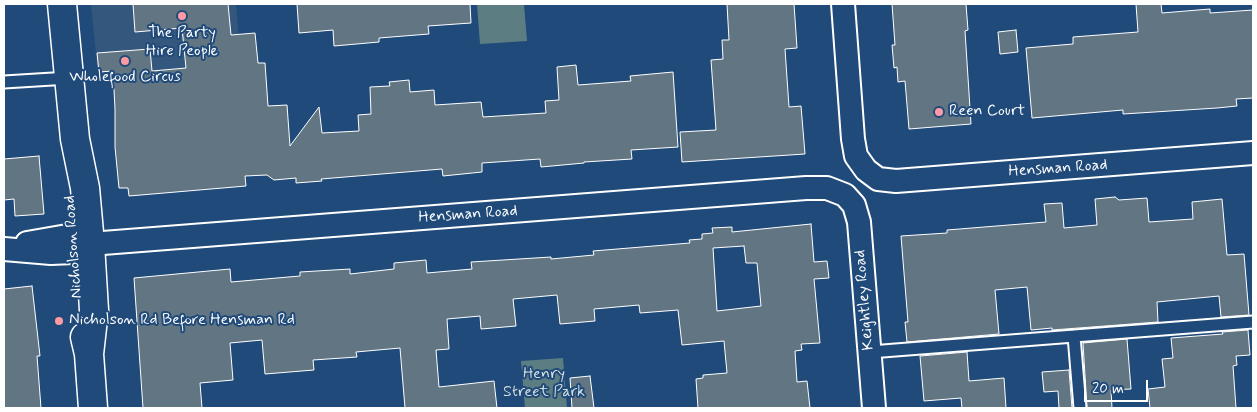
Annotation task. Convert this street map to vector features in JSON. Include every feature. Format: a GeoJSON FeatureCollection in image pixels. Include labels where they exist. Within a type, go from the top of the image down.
{"type":"FeatureCollection","features":[{"type":"Feature","properties":{"kind":"main road","name":"Nicholson Road"},"geometry":{"type":"LineString","coordinates":[[62,4],[75,139],[85,188],[79,244],[94,310],[89,354],[93,408]]}},
{"type":"Feature","properties":{"kind":"street","name":"Hensman Road"},"geometry":{"type":"LineString","coordinates":[[842,4],[856,156],[866,170],[878,179],[896,181],[1253,154]]}},
{"type":"Feature","properties":{"kind":"street","name":"Hensman Road"},"geometry":{"type":"LineString","coordinates":[[4,249],[51,253],[79,244],[806,188],[827,188],[845,195]]}},
{"type":"Feature","properties":{"kind":"street","name":"Keightley Road"},"geometry":{"type":"LineString","coordinates":[[845,195],[854,205],[859,222],[874,408]]}},
{"type":"Feature","properties":{"kind":"lane"},"geometry":{"type":"LineString","coordinates":[[4,82],[69,78]]}},
{"type":"Feature","properties":{"kind":"lane"},"geometry":{"type":"LineString","coordinates":[[870,352],[1253,322]]}},
{"type":"Feature","properties":{"kind":"lane"},"geometry":{"type":"LineString","coordinates":[[1074,336],[1080,408]]}},
{"type":"Feature","properties":{"kind":"shaded area"},"geometry":{"type":"Polygon","coordinates":[[[91,4],[236,4],[241,64],[98,75],[91,4]]]}},
{"type":"Feature","properties":{"kind":"green space"},"geometry":{"type":"Polygon","coordinates":[[[477,4],[524,4],[527,41],[480,44],[477,4]]]}},
{"type":"Feature","properties":{"kind":"green space","name":"Henry Street Park"},"geometry":{"type":"Polygon","coordinates":[[[563,358],[567,408],[525,408],[521,361],[563,358]]]}},
{"type":"Feature","properties":{"kind":"building"},"geometry":{"type":"Polygon","coordinates":[[[133,4],[228,4],[231,35],[255,33],[258,63],[265,63],[268,106],[287,105],[290,146],[319,107],[322,133],[359,131],[358,115],[371,114],[370,87],[390,86],[389,82],[409,80],[410,92],[434,90],[435,105],[481,102],[483,117],[546,113],[545,101],[559,100],[557,67],[576,65],[578,85],[631,81],[630,76],[673,72],[678,147],[631,150],[632,159],[541,167],[540,159],[482,163],[482,172],[443,176],[442,169],[321,179],[322,181],[296,183],[296,178],[274,180],[267,175],[245,176],[246,186],[129,196],[128,188],[119,188],[115,147],[113,71],[99,72],[97,53],[150,49],[152,71],[186,68],[182,28],[135,32],[133,4]]]}},
{"type":"Feature","properties":{"kind":"building"},"geometry":{"type":"Polygon","coordinates":[[[297,4],[470,4],[471,23],[428,26],[429,34],[379,38],[379,42],[334,46],[333,30],[299,33],[297,4]]]}},
{"type":"Feature","properties":{"kind":"building"},"geometry":{"type":"Polygon","coordinates":[[[727,4],[794,4],[797,48],[785,49],[789,107],[801,106],[805,154],[682,162],[680,132],[716,130],[711,60],[723,59],[722,40],[729,40],[727,4]]]}},
{"type":"Feature","properties":{"kind":"building"},"geometry":{"type":"Polygon","coordinates":[[[892,4],[966,4],[968,30],[965,31],[971,124],[909,129],[905,81],[898,82],[897,67],[894,68],[892,45],[895,45],[892,4]]]}},
{"type":"Feature","properties":{"kind":"building"},"geometry":{"type":"Polygon","coordinates":[[[1136,4],[1161,4],[1162,13],[1210,9],[1210,13],[1253,10],[1253,98],[1236,99],[1237,106],[1217,108],[1123,114],[1123,110],[1032,118],[1026,48],[1073,44],[1073,37],[1138,32],[1136,4]]]}},
{"type":"Feature","properties":{"kind":"building"},"geometry":{"type":"Polygon","coordinates":[[[1016,30],[1018,52],[1000,54],[998,32],[1016,30]]]}},
{"type":"Feature","properties":{"kind":"building"},"geometry":{"type":"Polygon","coordinates":[[[39,156],[44,214],[15,216],[14,199],[4,200],[4,159],[39,156]]]}},
{"type":"Feature","properties":{"kind":"building"},"geometry":{"type":"Polygon","coordinates":[[[1115,197],[1119,200],[1147,198],[1149,222],[1193,219],[1192,202],[1222,199],[1227,255],[1244,254],[1249,315],[1221,317],[1219,296],[1157,302],[1158,322],[1031,330],[1027,287],[995,290],[999,334],[907,342],[905,322],[908,322],[901,236],[947,233],[947,230],[1046,222],[1044,204],[1062,203],[1064,228],[1097,225],[1095,199],[1115,197]]]}},
{"type":"Feature","properties":{"kind":"building"},"geometry":{"type":"Polygon","coordinates":[[[811,224],[814,262],[827,261],[829,278],[814,279],[820,343],[801,344],[802,350],[795,351],[797,382],[807,381],[810,408],[698,408],[696,379],[703,378],[703,375],[727,373],[724,341],[682,345],[678,310],[640,313],[639,305],[594,309],[595,321],[560,324],[557,295],[513,299],[516,326],[481,329],[480,316],[447,319],[449,349],[436,350],[439,387],[494,381],[497,408],[405,408],[400,348],[356,352],[357,357],[313,360],[314,370],[265,374],[262,340],[230,343],[233,380],[200,383],[202,408],[143,408],[134,278],[230,269],[231,282],[300,276],[300,272],[350,269],[350,274],[394,269],[394,263],[426,260],[427,273],[472,269],[471,262],[551,257],[551,259],[594,255],[593,251],[690,243],[689,240],[702,239],[702,234],[713,233],[712,228],[732,227],[732,232],[811,224]],[[744,246],[713,248],[717,311],[761,306],[757,263],[746,263],[744,246]]]}},
{"type":"Feature","properties":{"kind":"building"},"geometry":{"type":"Polygon","coordinates":[[[32,286],[40,356],[37,356],[41,408],[4,408],[4,289],[32,286]]]}},
{"type":"Feature","properties":{"kind":"building"},"geometry":{"type":"Polygon","coordinates":[[[1248,330],[1250,355],[1236,356],[1237,365],[1233,366],[1236,408],[1150,408],[1148,389],[1165,387],[1162,359],[1173,358],[1171,338],[1248,330]]]}},
{"type":"Feature","properties":{"kind":"building"},"geometry":{"type":"Polygon","coordinates":[[[1127,339],[1131,389],[1111,390],[1112,408],[1087,408],[1083,343],[1127,339]]]}},
{"type":"Feature","properties":{"kind":"building"},"geometry":{"type":"Polygon","coordinates":[[[967,352],[969,381],[1004,378],[1006,408],[962,408],[961,398],[924,401],[920,356],[967,352]]]}},
{"type":"Feature","properties":{"kind":"building"},"geometry":{"type":"Polygon","coordinates":[[[1069,370],[1072,408],[1059,408],[1058,391],[1044,392],[1042,372],[1069,370]]]}},
{"type":"Feature","properties":{"kind":"building"},"geometry":{"type":"Polygon","coordinates":[[[590,376],[594,408],[572,408],[570,378],[590,376]]]}},
{"type":"Feature","properties":{"kind":"place","name":"The Party Hire People"},"geometry":{"type":"Point","coordinates":[182,16]}},
{"type":"Feature","properties":{"kind":"place","name":"Wholefood Circus"},"geometry":{"type":"Point","coordinates":[125,61]}},
{"type":"Feature","properties":{"kind":"place","name":"Reen Court"},"geometry":{"type":"Point","coordinates":[939,112]}},
{"type":"Feature","properties":{"kind":"place","name":"Nicholson Rd Before Hensman Rd"},"geometry":{"type":"Point","coordinates":[59,321]}}]}
